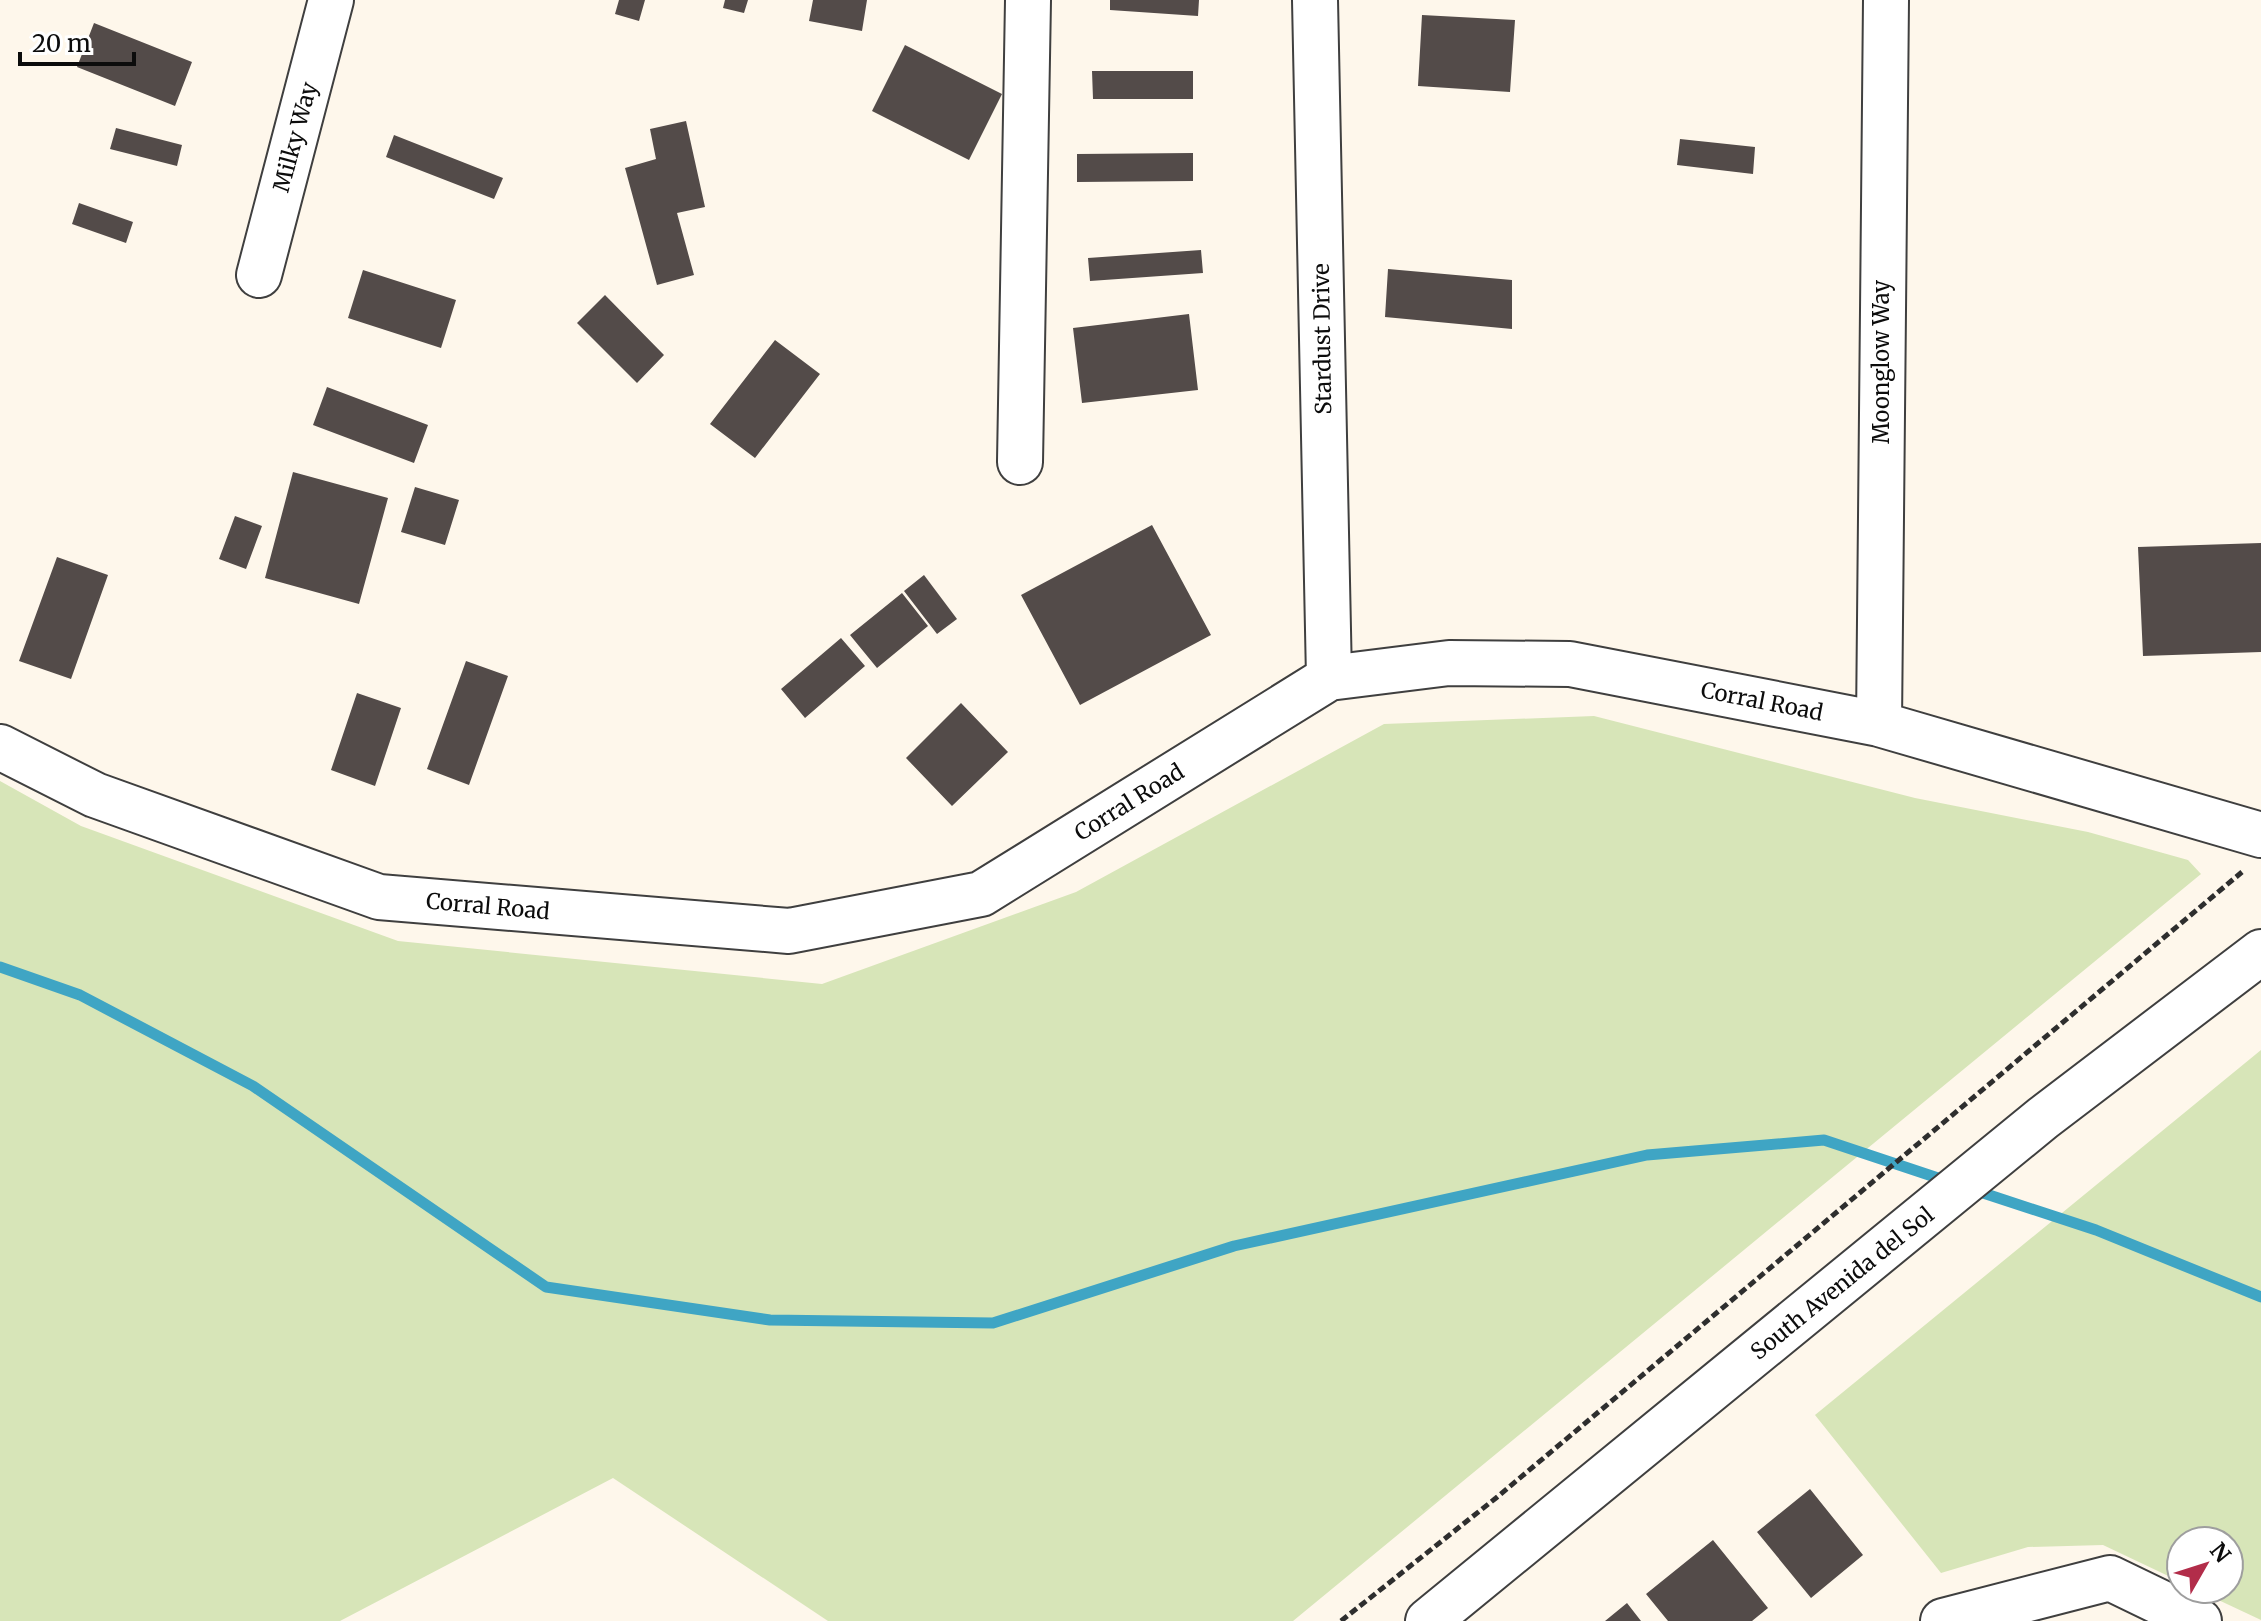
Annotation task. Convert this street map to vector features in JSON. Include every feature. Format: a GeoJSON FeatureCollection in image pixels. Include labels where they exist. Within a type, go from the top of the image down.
{"type":"FeatureCollection","features":[{"type":"Feature","properties":{"kind":"street","name":"Milky Way"},"geometry":{"type":"LineString","coordinates":[[259,275],[331,0]]}},
{"type":"Feature","properties":{"kind":"street"},"geometry":{"type":"LineString","coordinates":[[1020,462],[1028,0]]}},
{"type":"Feature","properties":{"kind":"street","name":"Stardust Drive"},"geometry":{"type":"LineString","coordinates":[[1315,0],[1329,678]]}},
{"type":"Feature","properties":{"kind":"street","name":"Moonglow Way"},"geometry":{"type":"LineString","coordinates":[[1879,724],[1886,0]]}},
{"type":"Feature","properties":{"kind":"street","name":"Corral Road"},"geometry":{"type":"LineString","coordinates":[[0,747],[95,795],[379,897],[789,931],[981,894],[1329,678],[1449,663],[1570,664],[1879,724],[2255,851]]}},
{"type":"Feature","properties":{"kind":"street","name":"South Avenida del Sol"},"geometry":{"type":"LineString","coordinates":[[1428,1621],[2043,1118],[2261,952]]}},
{"type":"Feature","properties":{"kind":"street"},"geometry":{"type":"LineString","coordinates":[[1943,1621],[2110,1578],[2199,1621]]}},
{"type":"Feature","properties":{"kind":"path"},"geometry":{"type":"LineString","coordinates":[[1341,1621],[1496,1498],[2255,851]]}},
{"type":"Feature","properties":{"kind":"green space"},"geometry":{"type":"Polygon","coordinates":[[[1594,716],[1915,798],[2088,832],[2188,860],[2201,874],[1293,1621],[828,1621],[613,1478],[340,1621],[0,1621],[0,781],[81,826],[398,941],[822,984],[1076,892],[1384,724],[1594,716]]]}},
{"type":"Feature","properties":{"kind":"green space"},"geometry":{"type":"Polygon","coordinates":[[[2261,1050],[2261,1620],[2229,1605],[2245,1605],[2245,1525],[2165,1525],[2165,1574],[2103,1545],[2028,1547],[1941,1573],[1815,1415],[2261,1050]]]}},
{"type":"Feature","properties":{"kind":"building"},"geometry":{"type":"Polygon","coordinates":[[[619,0],[645,0],[639,21],[615,14],[619,0]]]}},
{"type":"Feature","properties":{"kind":"building"},"geometry":{"type":"Polygon","coordinates":[[[725,0],[748,0],[744,13],[723,8],[725,0]]]}},
{"type":"Feature","properties":{"kind":"building"},"geometry":{"type":"Polygon","coordinates":[[[813,0],[867,0],[862,31],[809,21],[813,0]]]}},
{"type":"Feature","properties":{"kind":"building"},"geometry":{"type":"Polygon","coordinates":[[[1110,0],[1199,0],[1198,16],[1110,10],[1110,0]]]}},
{"type":"Feature","properties":{"kind":"building"},"geometry":{"type":"Polygon","coordinates":[[[1422,15],[1515,20],[1510,92],[1418,86],[1422,15]]]}},
{"type":"Feature","properties":{"kind":"building"},"geometry":{"type":"Polygon","coordinates":[[[94,23],[192,62],[175,106],[77,67],[94,23]]]}},
{"type":"Feature","properties":{"kind":"building"},"geometry":{"type":"Polygon","coordinates":[[[905,45],[1002,94],[969,160],[872,111],[905,45]]]}},
{"type":"Feature","properties":{"kind":"building"},"geometry":{"type":"Polygon","coordinates":[[[1092,71],[1193,71],[1193,99],[1093,99],[1092,71]]]}},
{"type":"Feature","properties":{"kind":"building"},"geometry":{"type":"Polygon","coordinates":[[[686,121],[705,207],[677,213],[694,275],[657,285],[625,168],[656,159],[650,129],[686,121]]]}},
{"type":"Feature","properties":{"kind":"building"},"geometry":{"type":"Polygon","coordinates":[[[116,128],[182,145],[177,166],[110,149],[116,128]]]}},
{"type":"Feature","properties":{"kind":"building"},"geometry":{"type":"Polygon","coordinates":[[[394,135],[503,178],[494,199],[386,157],[394,135]]]}},
{"type":"Feature","properties":{"kind":"building"},"geometry":{"type":"Polygon","coordinates":[[[1680,139],[1755,147],[1753,174],[1677,165],[1680,139]]]}},
{"type":"Feature","properties":{"kind":"building"},"geometry":{"type":"Polygon","coordinates":[[[1193,153],[1193,181],[1077,182],[1077,154],[1193,153]]]}},
{"type":"Feature","properties":{"kind":"building"},"geometry":{"type":"Polygon","coordinates":[[[79,203],[133,222],[126,243],[72,224],[79,203]]]}},
{"type":"Feature","properties":{"kind":"building"},"geometry":{"type":"Polygon","coordinates":[[[1201,250],[1203,273],[1090,281],[1088,258],[1201,250]]]}},
{"type":"Feature","properties":{"kind":"building"},"geometry":{"type":"Polygon","coordinates":[[[1388,269],[1512,280],[1512,329],[1385,317],[1388,269]]]}},
{"type":"Feature","properties":{"kind":"building"},"geometry":{"type":"Polygon","coordinates":[[[363,270],[456,300],[441,348],[348,318],[363,270]]]}},
{"type":"Feature","properties":{"kind":"building"},"geometry":{"type":"Polygon","coordinates":[[[605,295],[664,355],[637,383],[577,323],[605,295]]]}},
{"type":"Feature","properties":{"kind":"building"},"geometry":{"type":"Polygon","coordinates":[[[1189,314],[1198,390],[1082,403],[1073,328],[1189,314]]]}},
{"type":"Feature","properties":{"kind":"building"},"geometry":{"type":"Polygon","coordinates":[[[775,340],[820,374],[755,458],[710,424],[775,340]]]}},
{"type":"Feature","properties":{"kind":"building"},"geometry":{"type":"Polygon","coordinates":[[[327,387],[428,425],[414,463],[313,425],[327,387]]]}},
{"type":"Feature","properties":{"kind":"building"},"geometry":{"type":"Polygon","coordinates":[[[293,472],[388,498],[359,604],[265,578],[293,472]]]}},
{"type":"Feature","properties":{"kind":"building"},"geometry":{"type":"Polygon","coordinates":[[[415,487],[459,500],[445,545],[401,532],[415,487]]]}},
{"type":"Feature","properties":{"kind":"building"},"geometry":{"type":"Polygon","coordinates":[[[235,516],[262,526],[246,569],[219,559],[235,516]]]}},
{"type":"Feature","properties":{"kind":"building"},"geometry":{"type":"Polygon","coordinates":[[[1152,525],[1211,635],[1080,705],[1021,595],[1152,525]]]}},
{"type":"Feature","properties":{"kind":"building"},"geometry":{"type":"Polygon","coordinates":[[[2261,543],[2261,652],[2143,656],[2138,547],[2261,543]]]}},
{"type":"Feature","properties":{"kind":"building"},"geometry":{"type":"Polygon","coordinates":[[[57,557],[108,575],[71,679],[19,661],[57,557]]]}},
{"type":"Feature","properties":{"kind":"building"},"geometry":{"type":"Polygon","coordinates":[[[924,575],[957,619],[937,634],[904,591],[924,575]]]}},
{"type":"Feature","properties":{"kind":"building"},"geometry":{"type":"Polygon","coordinates":[[[902,593],[928,626],[877,668],[850,635],[902,593]]]}},
{"type":"Feature","properties":{"kind":"building"},"geometry":{"type":"Polygon","coordinates":[[[841,638],[865,666],[805,718],[781,689],[841,638]]]}},
{"type":"Feature","properties":{"kind":"building"},"geometry":{"type":"Polygon","coordinates":[[[466,661],[508,676],[469,785],[427,769],[466,661]]]}},
{"type":"Feature","properties":{"kind":"building"},"geometry":{"type":"Polygon","coordinates":[[[357,693],[401,708],[375,786],[331,770],[357,693]]]}},
{"type":"Feature","properties":{"kind":"building"},"geometry":{"type":"Polygon","coordinates":[[[961,703],[1008,752],[952,806],[906,758],[961,703]]]}},
{"type":"Feature","properties":{"kind":"building"},"geometry":{"type":"Polygon","coordinates":[[[1810,1489],[1863,1555],[1811,1598],[1757,1532],[1810,1489]]]}},
{"type":"Feature","properties":{"kind":"building"},"geometry":{"type":"Polygon","coordinates":[[[1713,1540],[1768,1608],[1752,1621],[1668,1621],[1646,1594],[1713,1540]]]}},
{"type":"Feature","properties":{"kind":"building"},"geometry":{"type":"Polygon","coordinates":[[[1627,1603],[1641,1621],[1605,1621],[1627,1603]]]}},
{"type":"Feature","properties":{"kind":"waterway"},"geometry":{"type":"LineString","coordinates":[[0,967],[80,995],[253,1086],[546,1287],[770,1320],[993,1323],[1234,1246],[1647,1155],[1824,1140],[1950,1182]]}},
{"type":"Feature","properties":{"kind":"waterway"},"geometry":{"type":"LineString","coordinates":[[1974,1190],[2096,1230],[2261,1297]]}}]}
